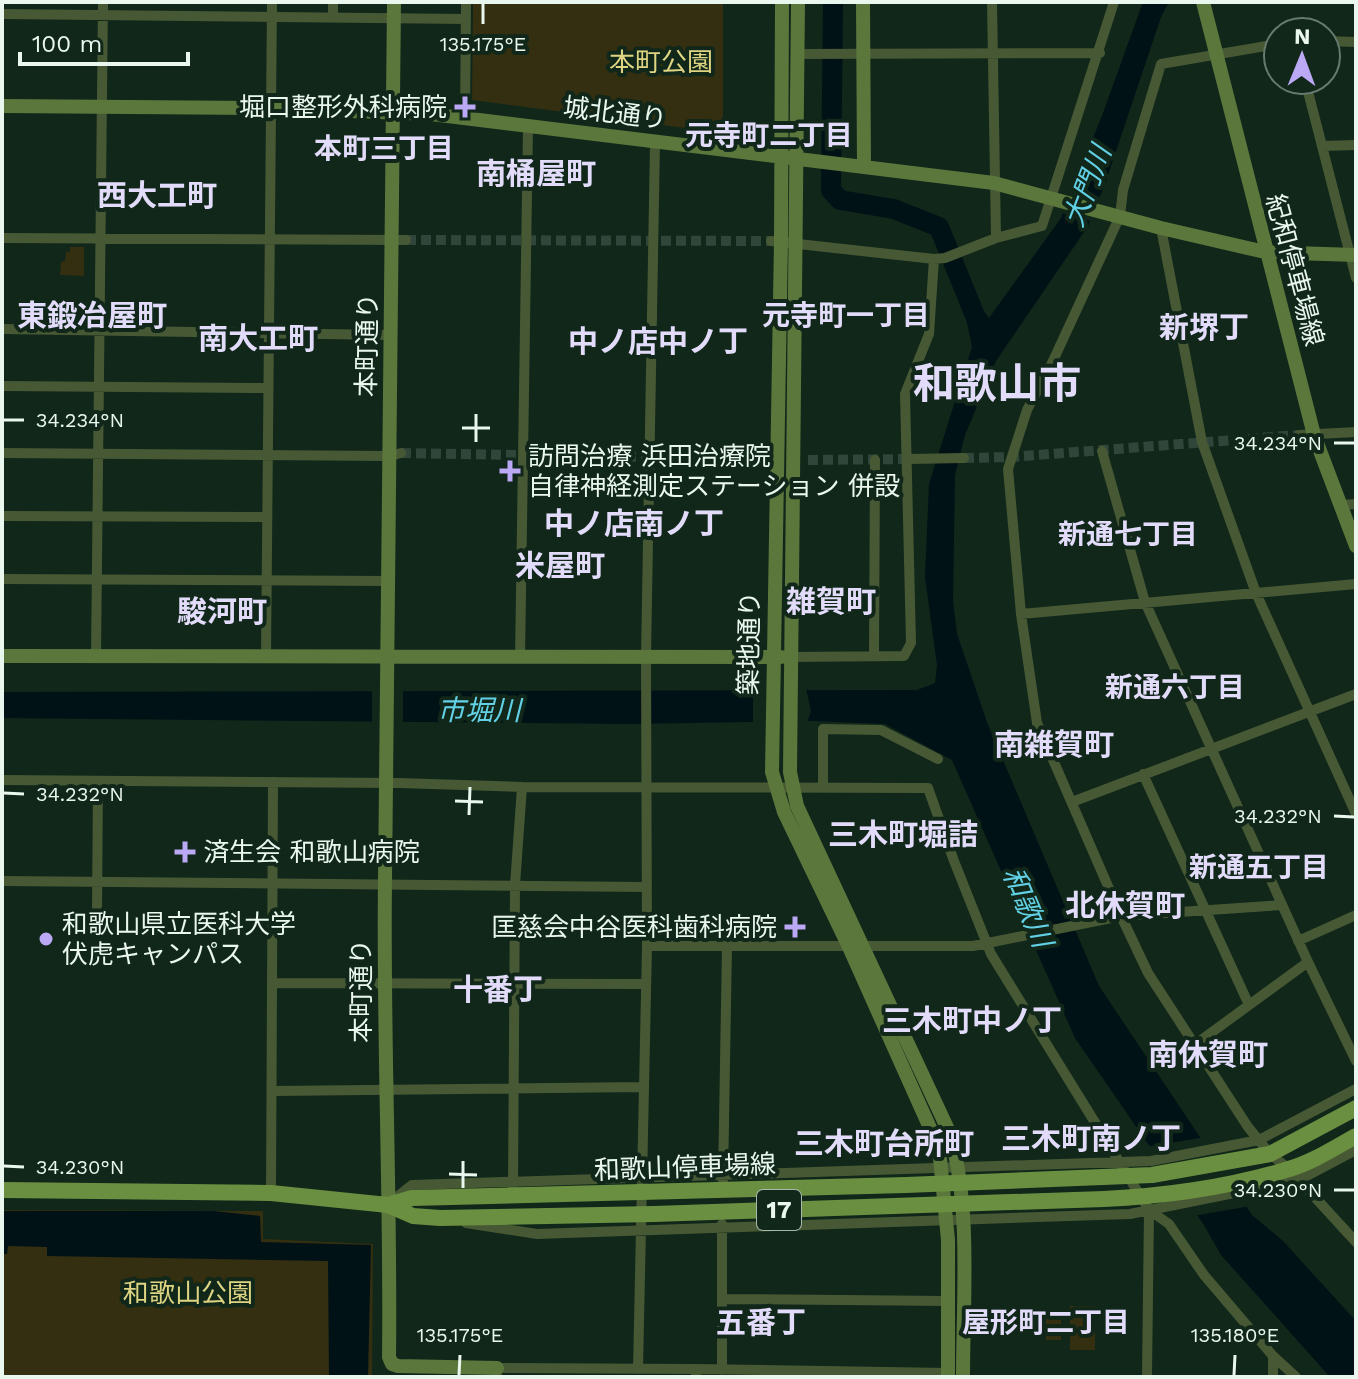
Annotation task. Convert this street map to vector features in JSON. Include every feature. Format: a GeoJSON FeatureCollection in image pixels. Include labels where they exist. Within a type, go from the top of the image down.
{"type":"FeatureCollection","features":[{"type":"Feature","properties":{"kind":"main road","name":"和歌山停車場線"},"geometry":{"type":"LineString","coordinates":[[388,1205],[412,1198],[513,1189],[723,1182],[952,1183],[1155,1167],[1264,1147],[1356,1108]]}},
{"type":"Feature","properties":{"kind":"main road","name":"和歌山停車場線"},"geometry":{"type":"LineString","coordinates":[[2,1190],[271,1193],[388,1205],[413,1216],[641,1223],[954,1212],[1145,1204],[1175,1199],[1294,1175],[1356,1136]]}},
{"type":"Feature","properties":{"kind":"street"},"geometry":{"type":"LineString","coordinates":[[96,656],[103,2]]}},
{"type":"Feature","properties":{"kind":"street"},"geometry":{"type":"LineString","coordinates":[[266,657],[272,2]]}},
{"type":"Feature","properties":{"kind":"street"},"geometry":{"type":"LineString","coordinates":[[333,2],[333,18]]}},
{"type":"Feature","properties":{"kind":"street","name":"本町通り"},"geometry":{"type":"LineString","coordinates":[[394,2],[399,240],[391,335],[395,454],[387,657],[385,1091],[390,1239],[389,1357],[392,1364],[398,1366],[497,1372]]}},
{"type":"Feature","properties":{"kind":"street"},"geometry":{"type":"LineString","coordinates":[[465,118],[466,2]]}},
{"type":"Feature","properties":{"kind":"street","name":"築地通り"},"geometry":{"type":"LineString","coordinates":[[782,2],[781,156],[792,788],[855,947],[950,1166],[955,1247]]}},
{"type":"Feature","properties":{"kind":"street","name":"築地通り"},"geometry":{"type":"LineString","coordinates":[[798,2],[797,158],[783,242],[772,772],[784,812],[855,947]]}},
{"type":"Feature","properties":{"kind":"street"},"geometry":{"type":"LineString","coordinates":[[863,2],[864,166]]}},
{"type":"Feature","properties":{"kind":"street"},"geometry":{"type":"LineString","coordinates":[[992,2],[996,238]]}},
{"type":"Feature","properties":{"kind":"street"},"geometry":{"type":"LineString","coordinates":[[783,242],[940,259],[996,238],[1042,226],[1059,199],[1114,2]]}},
{"type":"Feature","properties":{"kind":"street","name":"紀和停車場線"},"geometry":{"type":"LineString","coordinates":[[1203,2],[1265,252],[1306,435],[1356,546]]}},
{"type":"Feature","properties":{"kind":"street"},"geometry":{"type":"LineString","coordinates":[[2,14],[466,19]]}},
{"type":"Feature","properties":{"kind":"street"},"geometry":{"type":"LineString","coordinates":[[1262,47],[1161,64],[1123,190],[1027,410],[1008,469],[1021,614],[1037,723],[1121,916],[1148,973],[1193,1046],[1264,1147],[1356,1242]]}},
{"type":"Feature","properties":{"kind":"street"},"geometry":{"type":"LineString","coordinates":[[798,54],[1100,53]]}},
{"type":"Feature","properties":{"kind":"street"},"geometry":{"type":"LineString","coordinates":[[1309,96],[1353,255],[1356,278]]}},
{"type":"Feature","properties":{"kind":"street","name":"城北通り"},"geometry":{"type":"LineString","coordinates":[[2,106],[394,111],[465,118],[994,183],[1161,228],[1265,252],[1353,255]]}},
{"type":"Feature","properties":{"kind":"street"},"geometry":{"type":"LineString","coordinates":[[520,658],[528,126]]}},
{"type":"Feature","properties":{"kind":"street"},"geometry":{"type":"LineString","coordinates":[[638,1369],[647,946],[646,656],[655,142]]}},
{"type":"Feature","properties":{"kind":"street"},"geometry":{"type":"LineString","coordinates":[[1322,146],[1356,145]]}},
{"type":"Feature","properties":{"kind":"street"},"geometry":{"type":"LineString","coordinates":[[1161,228],[1202,442],[1256,593],[1356,814]]}},
{"type":"Feature","properties":{"kind":"street"},"geometry":{"type":"LineString","coordinates":[[2,238],[399,240]]}},
{"type":"Feature","properties":{"kind":"street"},"geometry":{"type":"LineString","coordinates":[[2,656],[646,656],[790,664],[904,656],[911,643],[905,394],[929,334],[940,259]]}},
{"type":"Feature","properties":{"kind":"street"},"geometry":{"type":"LineString","coordinates":[[2,329],[391,335]]}},
{"type":"Feature","properties":{"kind":"street"},"geometry":{"type":"LineString","coordinates":[[2,386],[268,388]]}},
{"type":"Feature","properties":{"kind":"street"},"geometry":{"type":"LineString","coordinates":[[1306,435],[1356,432]]}},
{"type":"Feature","properties":{"kind":"street"},"geometry":{"type":"LineString","coordinates":[[1102,451],[1145,602],[1298,941],[1356,1061]]}},
{"type":"Feature","properties":{"kind":"street"},"geometry":{"type":"LineString","coordinates":[[2,453],[395,454]]}},
{"type":"Feature","properties":{"kind":"street"},"geometry":{"type":"LineString","coordinates":[[908,459],[964,458]]}},
{"type":"Feature","properties":{"kind":"street"},"geometry":{"type":"LineString","coordinates":[[874,656],[875,460]]}},
{"type":"Feature","properties":{"kind":"street"},"geometry":{"type":"LineString","coordinates":[[1340,505],[1356,504]]}},
{"type":"Feature","properties":{"kind":"street"},"geometry":{"type":"LineString","coordinates":[[2,516],[267,517]]}},
{"type":"Feature","properties":{"kind":"street"},"geometry":{"type":"LineString","coordinates":[[2,579],[388,581]]}},
{"type":"Feature","properties":{"kind":"street"},"geometry":{"type":"LineString","coordinates":[[1021,614],[1356,584]]}},
{"type":"Feature","properties":{"kind":"street"},"geometry":{"type":"LineString","coordinates":[[1072,802],[1356,694]]}},
{"type":"Feature","properties":{"kind":"street"},"geometry":{"type":"LineString","coordinates":[[823,787],[823,729],[881,730],[938,759]]}},
{"type":"Feature","properties":{"kind":"street"},"geometry":{"type":"LineString","coordinates":[[1143,774],[1249,1005]]}},
{"type":"Feature","properties":{"kind":"street"},"geometry":{"type":"LineString","coordinates":[[2,780],[522,787],[928,788],[987,945],[1145,1204],[1169,1224],[1204,1275],[1273,1356],[1296,1377]]}},
{"type":"Feature","properties":{"kind":"street"},"geometry":{"type":"LineString","coordinates":[[97,912],[98,781]]}},
{"type":"Feature","properties":{"kind":"street"},"geometry":{"type":"LineString","coordinates":[[271,1193],[273,782]]}},
{"type":"Feature","properties":{"kind":"street"},"geometry":{"type":"LineString","coordinates":[[513,1189],[515,885],[522,787]]}},
{"type":"Feature","properties":{"kind":"street"},"geometry":{"type":"LineString","coordinates":[[2,881],[647,887]]}},
{"type":"Feature","properties":{"kind":"street"},"geometry":{"type":"LineString","coordinates":[[647,946],[987,945],[1121,916],[1282,905]]}},
{"type":"Feature","properties":{"kind":"street"},"geometry":{"type":"LineString","coordinates":[[1298,941],[1356,915]]}},
{"type":"Feature","properties":{"kind":"street"},"geometry":{"type":"LineString","coordinates":[[727,946],[723,1182],[950,1166],[1124,1169]]}},
{"type":"Feature","properties":{"kind":"street"},"geometry":{"type":"LineString","coordinates":[[1193,1046],[1308,962]]}},
{"type":"Feature","properties":{"kind":"street"},"geometry":{"type":"LineString","coordinates":[[274,983],[646,984]]}},
{"type":"Feature","properties":{"kind":"street"},"geometry":{"type":"LineString","coordinates":[[273,1091],[642,1087]]}},
{"type":"Feature","properties":{"kind":"street"},"geometry":{"type":"LineString","coordinates":[[1264,1147],[1356,1089]]}},
{"type":"Feature","properties":{"kind":"street"},"geometry":{"type":"LineString","coordinates":[[1294,1175],[1356,1150]]}},
{"type":"Feature","properties":{"kind":"street"},"geometry":{"type":"LineString","coordinates":[[1145,1204],[1147,1377]]}},
{"type":"Feature","properties":{"kind":"street"},"geometry":{"type":"LineString","coordinates":[[722,1220],[722,1370]]}},
{"type":"Feature","properties":{"kind":"street"},"geometry":{"type":"LineString","coordinates":[[953,1376],[948,1301],[955,1247]]}},
{"type":"Feature","properties":{"kind":"street"},"geometry":{"type":"LineString","coordinates":[[953,1376],[955,1247]]}},
{"type":"Feature","properties":{"kind":"street"},"geometry":{"type":"LineString","coordinates":[[722,1299],[948,1301]]}},
{"type":"Feature","properties":{"kind":"street"},"geometry":{"type":"LineString","coordinates":[[1273,1356],[1273,1377]]}},
{"type":"Feature","properties":{"kind":"street"},"geometry":{"type":"LineString","coordinates":[[497,1372],[638,1369],[696,1373],[722,1370],[953,1376]]}},
{"type":"Feature","properties":{"kind":"green space","name":"本町公園"},"geometry":{"type":"Polygon","coordinates":[[[473,2],[723,2],[723,133],[472,100],[473,2]]]}},
{"type":"Feature","properties":{"kind":"green space"},"geometry":{"type":"Polygon","coordinates":[[[70,247],[84,247],[84,276],[60,275],[61,262],[65,261],[70,247]]]}},
{"type":"Feature","properties":{"kind":"green space","name":"和歌山公園"},"geometry":{"type":"Polygon","coordinates":[[[2,1210],[263,1211],[263,1239],[373,1244],[372,1377],[2,1377],[2,1210]]]}},
{"type":"Feature","properties":{"kind":"green space"},"geometry":{"type":"Polygon","coordinates":[[[1070,1306],[1095,1306],[1095,1350],[1070,1350],[1070,1306]]]}},
{"type":"Feature","properties":{"kind":"green space"},"geometry":{"type":"Polygon","coordinates":[[[1046,1310],[1061,1310],[1061,1340],[1046,1340],[1046,1310]]]}},
{"type":"Feature","properties":{"kind":"water"},"geometry":{"type":"Polygon","coordinates":[[[1143,2],[1169,2],[1161,17],[1088,226],[996,361],[965,435],[955,475],[953,601],[957,634],[988,725],[1099,986],[1252,1215],[1283,1241],[1356,1321],[1356,1377],[1330,1377],[1221,1255],[1204,1225],[1075,1038],[952,760],[885,724],[812,721],[631,724],[2,718],[2,692],[917,690],[935,683],[937,665],[925,577],[929,484],[972,347],[963,303],[974,299],[989,318],[1061,218],[1143,2]]]}},
{"type":"Feature","properties":{"kind":"water"},"geometry":{"type":"Polygon","coordinates":[[[2,1211],[213,1211],[260,1216],[261,1242],[371,1245],[368,1377],[329,1377],[328,1261],[47,1256],[47,1247],[8,1246],[7,1254],[2,1254],[2,1211]]]}},
{"type":"Feature","properties":{"kind":"pier"},"geometry":{"type":"Polygon","coordinates":[[[1070,189],[1104,198],[1094,222],[1061,213],[1070,189]]]}},
{"type":"Feature","properties":{"kind":"pier"},"geometry":{"type":"Polygon","coordinates":[[[753,688],[806,688],[811,711],[806,726],[753,726],[753,688]]]}},
{"type":"Feature","properties":{"kind":"pier"},"geometry":{"type":"Polygon","coordinates":[[[372,689],[403,689],[403,725],[372,724],[372,689]]]}},
{"type":"Feature","properties":{"kind":"pier"},"geometry":{"type":"Polygon","coordinates":[[[1206,1137],[1251,1206],[1193,1216],[1145,1147],[1206,1137]]]}},
{"type":"Feature","properties":{"kind":"waterway"},"geometry":{"type":"LineString","coordinates":[[833,2],[831,190],[840,200],[894,209],[939,227],[978,323]]}},
{"type":"Feature","properties":{"kind":"tunnel"},"geometry":{"type":"LineString","coordinates":[[406,240],[771,241]]}},
{"type":"Feature","properties":{"kind":"tunnel"},"geometry":{"type":"LineString","coordinates":[[964,458],[1299,435]]}},
{"type":"Feature","properties":{"kind":"tunnel"},"geometry":{"type":"LineString","coordinates":[[401,453],[766,459]]}},
{"type":"Feature","properties":{"kind":"tunnel"},"geometry":{"type":"LineString","coordinates":[[808,460],[908,459]]}},
{"type":"Feature","properties":{"kind":"place","name":"堀口整形外科病院"},"geometry":{"type":"Point","coordinates":[465,107]}},
{"type":"Feature","properties":{"kind":"place","name":"訪問治療 浜田治療院 自律神経測定ステーション 併設"},"geometry":{"type":"Point","coordinates":[510,471]}},
{"type":"Feature","properties":{"kind":"place","name":"済生会 和歌山病院"},"geometry":{"type":"Point","coordinates":[185,852]}},
{"type":"Feature","properties":{"kind":"place","name":"匡慈会中谷医科歯科病院"},"geometry":{"type":"Point","coordinates":[795,927]}},
{"type":"Feature","properties":{"kind":"place","name":"和歌山県立医科大学 伏虎キャンパス"},"geometry":{"type":"Point","coordinates":[46,939]}},
{"type":"Feature","properties":{"kind":"district","name":"元寺町二丁目"},"geometry":{"type":"Point","coordinates":[769,135]}},
{"type":"Feature","properties":{"kind":"district","name":"本町三丁目"},"geometry":{"type":"Point","coordinates":[384,148]}},
{"type":"Feature","properties":{"kind":"district","name":"南桶屋町"},"geometry":{"type":"Point","coordinates":[536,174]}},
{"type":"Feature","properties":{"kind":"district","name":"西大工町"},"geometry":{"type":"Point","coordinates":[157,196]}},
{"type":"Feature","properties":{"kind":"district","name":"元寺町一丁目"},"geometry":{"type":"Point","coordinates":[846,315]}},
{"type":"Feature","properties":{"kind":"district","name":"東鍛冶屋町"},"geometry":{"type":"Point","coordinates":[92,316]}},
{"type":"Feature","properties":{"kind":"district","name":"新堺丁"},"geometry":{"type":"Point","coordinates":[1204,328]}},
{"type":"Feature","properties":{"kind":"district","name":"南大工町"},"geometry":{"type":"Point","coordinates":[258,339]}},
{"type":"Feature","properties":{"kind":"district","name":"中ノ店中ノ丁"},"geometry":{"type":"Point","coordinates":[658,342]}},
{"type":"Feature","properties":{"kind":"district","name":"和歌山市"},"geometry":{"type":"Point","coordinates":[997,383]}},
{"type":"Feature","properties":{"kind":"district","name":"中ノ店南ノ丁"},"geometry":{"type":"Point","coordinates":[634,524]}},
{"type":"Feature","properties":{"kind":"district","name":"新通七丁目"},"geometry":{"type":"Point","coordinates":[1128,534]}},
{"type":"Feature","properties":{"kind":"district","name":"米屋町"},"geometry":{"type":"Point","coordinates":[560,566]}},
{"type":"Feature","properties":{"kind":"district","name":"雑賀町"},"geometry":{"type":"Point","coordinates":[831,602]}},
{"type":"Feature","properties":{"kind":"district","name":"駿河町"},"geometry":{"type":"Point","coordinates":[222,612]}},
{"type":"Feature","properties":{"kind":"district","name":"新通六丁目"},"geometry":{"type":"Point","coordinates":[1175,687]}},
{"type":"Feature","properties":{"kind":"district","name":"南雑賀町"},"geometry":{"type":"Point","coordinates":[1054,745]}},
{"type":"Feature","properties":{"kind":"district","name":"三木町堀詰"},"geometry":{"type":"Point","coordinates":[903,835]}},
{"type":"Feature","properties":{"kind":"district","name":"新通五丁目"},"geometry":{"type":"Point","coordinates":[1259,867]}},
{"type":"Feature","properties":{"kind":"district","name":"北休賀町"},"geometry":{"type":"Point","coordinates":[1125,906]}},
{"type":"Feature","properties":{"kind":"district","name":"十番丁"},"geometry":{"type":"Point","coordinates":[498,990]}},
{"type":"Feature","properties":{"kind":"district","name":"三木町中ノ丁"},"geometry":{"type":"Point","coordinates":[972,1021]}},
{"type":"Feature","properties":{"kind":"district","name":"南休賀町"},"geometry":{"type":"Point","coordinates":[1208,1055]}},
{"type":"Feature","properties":{"kind":"district","name":"三木町南ノ丁"},"geometry":{"type":"Point","coordinates":[1091,1139]}},
{"type":"Feature","properties":{"kind":"district","name":"三木町台所町"},"geometry":{"type":"Point","coordinates":[884,1144]}},
{"type":"Feature","properties":{"kind":"district","name":"屋形町二丁目"},"geometry":{"type":"Point","coordinates":[1046,1322]}},
{"type":"Feature","properties":{"kind":"district","name":"五番丁"},"geometry":{"type":"Point","coordinates":[761,1323]}},
{"type":"Feature","properties":{"kind":"water label","name":"大門川"},"geometry":{"type":"Point","coordinates":[1087,186]}},
{"type":"Feature","properties":{"kind":"water label","name":"市堀川"},"geometry":{"type":"Point","coordinates":[479,710]}},
{"type":"Feature","properties":{"kind":"water label","name":"和歌川"},"geometry":{"type":"Point","coordinates":[1028,907]}}]}
